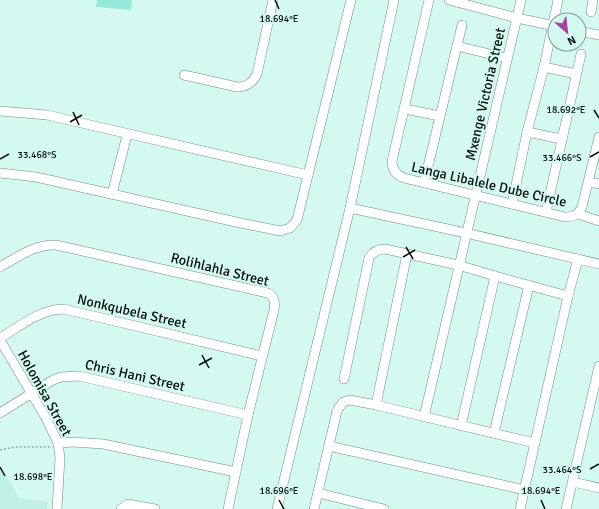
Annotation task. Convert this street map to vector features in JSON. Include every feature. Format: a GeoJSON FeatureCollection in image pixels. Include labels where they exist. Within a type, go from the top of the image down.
{"type":"FeatureCollection","features":[{"type":"Feature","properties":{"kind":"street"},"geometry":{"type":"LineString","coordinates":[[184,75],[237,87],[245,86],[253,81],[257,74],[273,0]]}},
{"type":"Feature","properties":{"kind":"street"},"geometry":{"type":"LineString","coordinates":[[0,172],[36,177],[236,222],[283,231],[290,228],[297,220],[351,0]]}},
{"type":"Feature","properties":{"kind":"street"},"geometry":{"type":"LineString","coordinates":[[277,509],[350,208],[394,0]]}},
{"type":"Feature","properties":{"kind":"street","name":"Langa Libalele Dube Circle"},"geometry":{"type":"LineString","coordinates":[[429,0],[392,161],[395,173],[401,177],[424,183],[565,217],[571,217],[578,214],[582,207],[598,143]]}},
{"type":"Feature","properties":{"kind":"street"},"geometry":{"type":"LineString","coordinates":[[449,0],[517,18],[547,24]]}},
{"type":"Feature","properties":{"kind":"street","name":"Mxenge Victoria Street"},"geometry":{"type":"LineString","coordinates":[[424,417],[458,265],[476,196],[506,58],[521,0]]}},
{"type":"Feature","properties":{"kind":"street"},"geometry":{"type":"LineString","coordinates":[[556,12],[558,0]]}},
{"type":"Feature","properties":{"kind":"street"},"geometry":{"type":"LineString","coordinates":[[591,12],[593,0]]}},
{"type":"Feature","properties":{"kind":"street"},"geometry":{"type":"LineString","coordinates":[[424,183],[462,25]]}},
{"type":"Feature","properties":{"kind":"street"},"geometry":{"type":"LineString","coordinates":[[587,33],[599,35]]}},
{"type":"Feature","properties":{"kind":"street"},"geometry":{"type":"LineString","coordinates":[[457,46],[506,58]]}},
{"type":"Feature","properties":{"kind":"street"},"geometry":{"type":"LineString","coordinates":[[512,204],[527,132],[547,52]]}},
{"type":"Feature","properties":{"kind":"street"},"geometry":{"type":"LineString","coordinates":[[546,212],[580,54]]}},
{"type":"Feature","properties":{"kind":"street"},"geometry":{"type":"LineString","coordinates":[[544,67],[576,74]]}},
{"type":"Feature","properties":{"kind":"street"},"geometry":{"type":"LineString","coordinates":[[405,109],[440,116]]}},
{"type":"Feature","properties":{"kind":"street"},"geometry":{"type":"LineString","coordinates":[[0,111],[47,115],[308,175]]}},
{"type":"Feature","properties":{"kind":"street"},"geometry":{"type":"LineString","coordinates":[[527,132],[562,139]]}},
{"type":"Feature","properties":{"kind":"street"},"geometry":{"type":"LineString","coordinates":[[112,194],[127,134]]}},
{"type":"Feature","properties":{"kind":"street"},"geometry":{"type":"LineString","coordinates":[[589,182],[599,184]]}},
{"type":"Feature","properties":{"kind":"street"},"geometry":{"type":"LineString","coordinates":[[350,208],[599,264]]}},
{"type":"Feature","properties":{"kind":"street"},"geometry":{"type":"LineString","coordinates":[[578,214],[599,221]]}},
{"type":"Feature","properties":{"kind":"street","name":"Rolihlahla Street"},"geometry":{"type":"LineString","coordinates":[[0,267],[30,250],[42,246],[56,245],[268,293],[274,299],[274,310],[248,415],[228,509]]}},
{"type":"Feature","properties":{"kind":"street"},"geometry":{"type":"LineString","coordinates":[[344,379],[369,258],[372,253],[377,250],[407,254],[458,265],[568,296]]}},
{"type":"Feature","properties":{"kind":"street"},"geometry":{"type":"LineString","coordinates":[[376,405],[407,254]]}},
{"type":"Feature","properties":{"kind":"street"},"geometry":{"type":"LineString","coordinates":[[520,509],[568,296],[578,259]]}},
{"type":"Feature","properties":{"kind":"street"},"geometry":{"type":"LineString","coordinates":[[461,426],[495,276]]}},
{"type":"Feature","properties":{"kind":"street"},"geometry":{"type":"LineString","coordinates":[[494,433],[530,285]]}},
{"type":"Feature","properties":{"kind":"street","name":"Nonkqubela Street"},"geometry":{"type":"LineString","coordinates":[[0,339],[33,318],[52,310],[64,309],[262,356]]}},
{"type":"Feature","properties":{"kind":"street","name":"Holomisa Street"},"geometry":{"type":"LineString","coordinates":[[0,339],[32,394],[59,445],[57,509]]}},
{"type":"Feature","properties":{"kind":"street"},"geometry":{"type":"LineString","coordinates":[[566,509],[599,366]]}},
{"type":"Feature","properties":{"kind":"street","name":"Chris Hani Street"},"geometry":{"type":"LineString","coordinates":[[0,413],[53,380],[61,377],[79,376],[248,415]]}},
{"type":"Feature","properties":{"kind":"street"},"geometry":{"type":"LineString","coordinates":[[314,509],[337,410],[343,402],[350,400],[376,405],[535,443]]}},
{"type":"Feature","properties":{"kind":"street"},"geometry":{"type":"LineString","coordinates":[[59,445],[73,442],[103,444],[236,472]]}},
{"type":"Feature","properties":{"kind":"street"},"geometry":{"type":"LineString","coordinates":[[329,446],[525,490]]}},
{"type":"Feature","properties":{"kind":"street"},"geometry":{"type":"LineString","coordinates":[[572,482],[599,488]]}},
{"type":"Feature","properties":{"kind":"street"},"geometry":{"type":"LineString","coordinates":[[318,493],[384,509]]}},
{"type":"Feature","properties":{"kind":"street"},"geometry":{"type":"LineString","coordinates":[[121,509],[128,504],[154,509]]}},
{"type":"Feature","properties":{"kind":"path"},"geometry":{"type":"LineString","coordinates":[[0,450],[15,447],[59,445]]}},
{"type":"Feature","properties":{"kind":"shaded area"},"geometry":{"type":"Polygon","coordinates":[[[0,465],[19,498],[48,502],[47,509],[0,509],[0,465]]]}},
{"type":"Feature","properties":{"kind":"green space"},"geometry":{"type":"Polygon","coordinates":[[[97,0],[132,0],[131,10],[96,7],[97,0]]]}}]}
